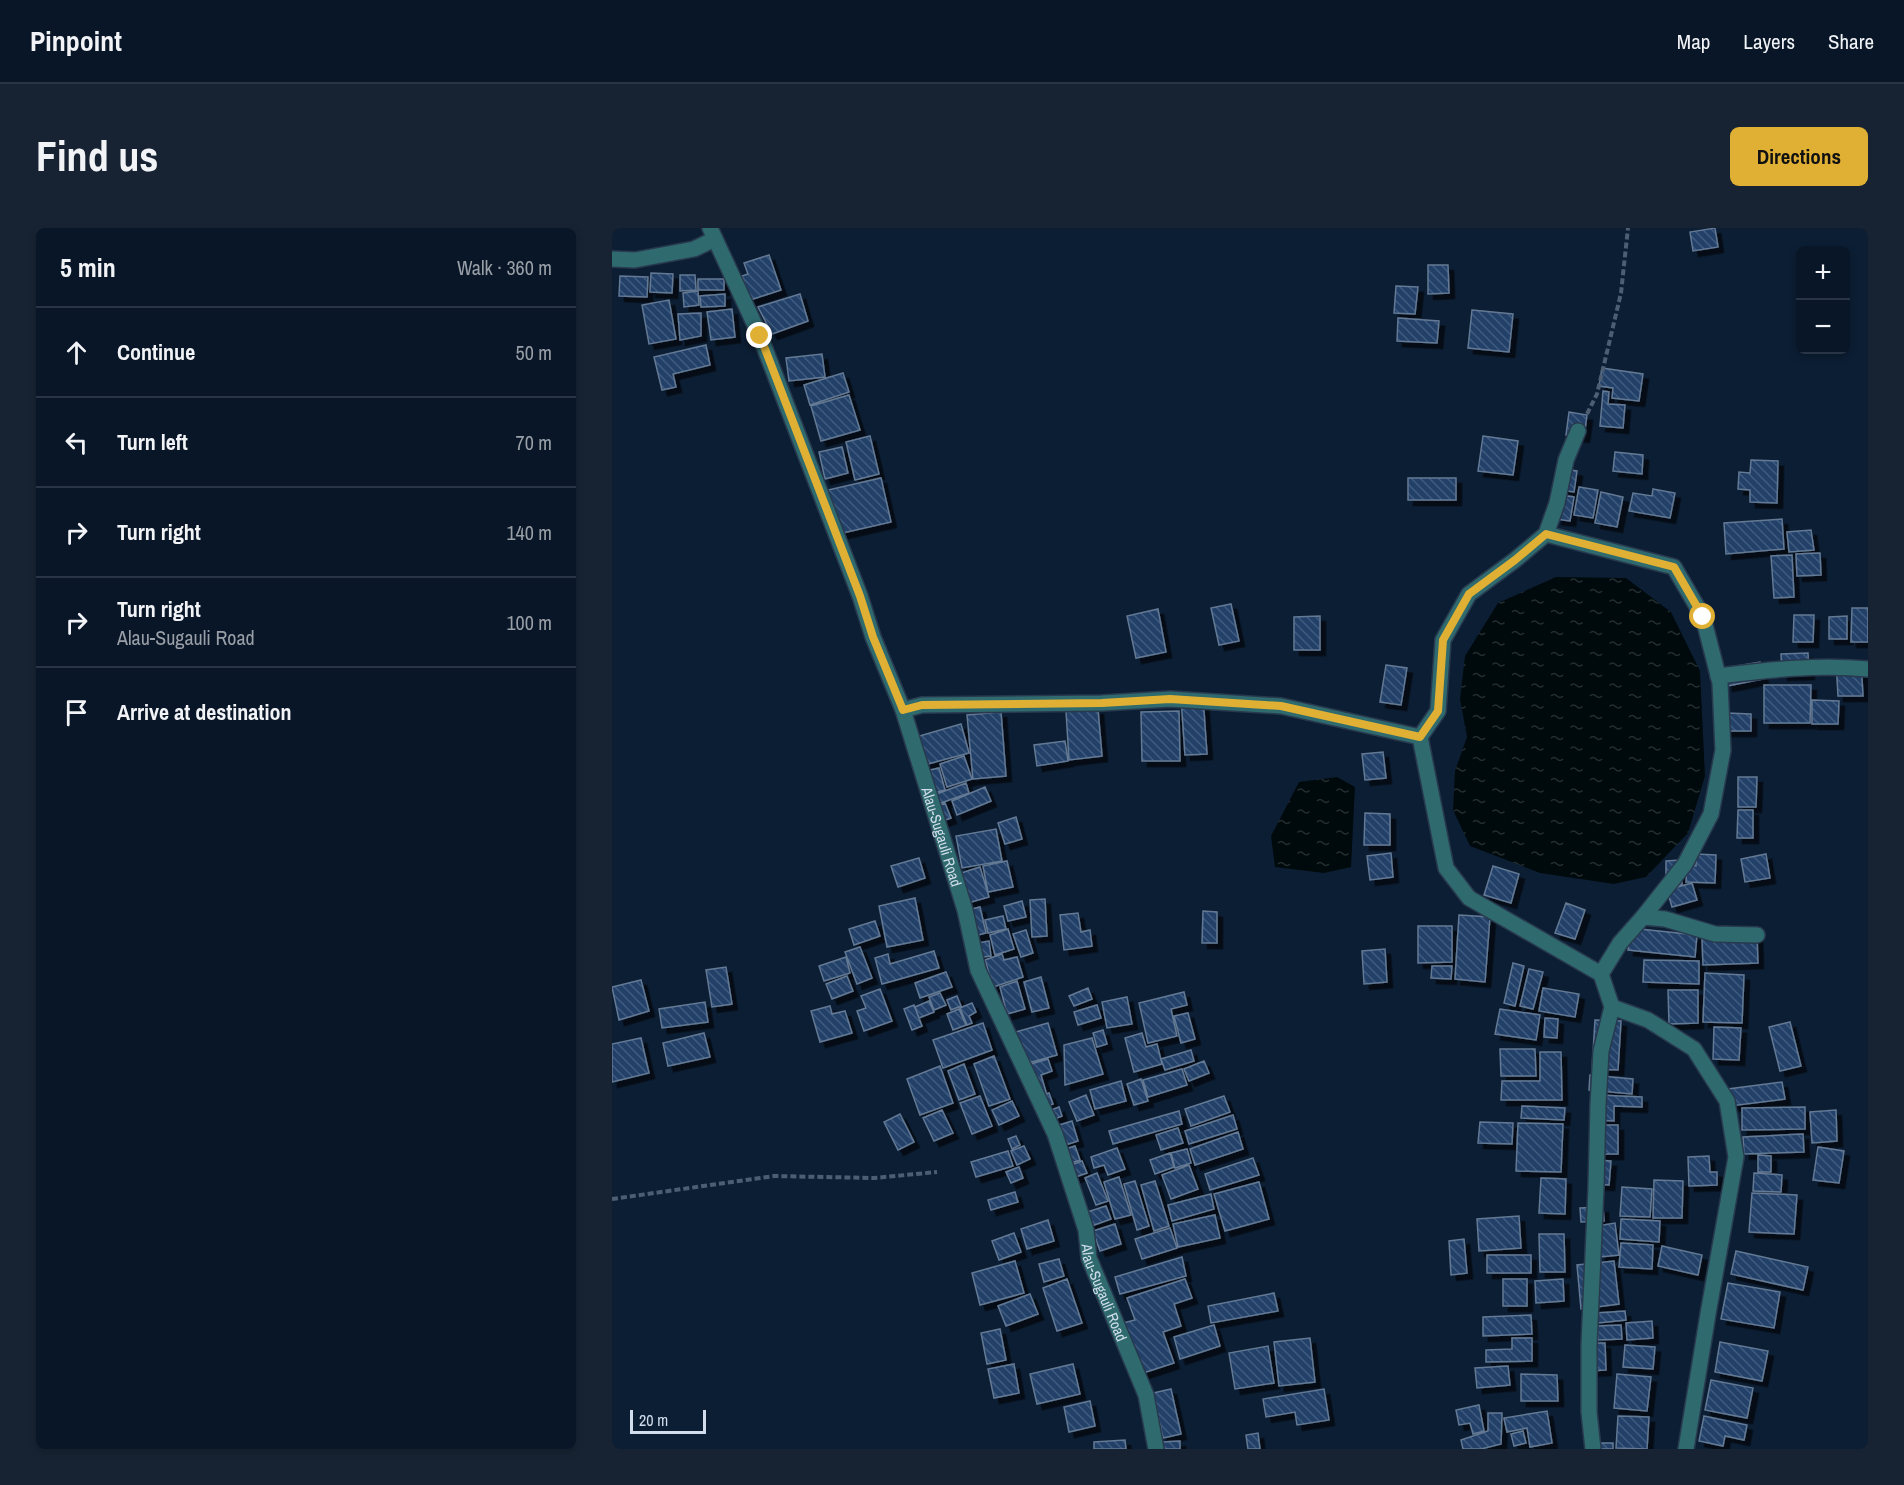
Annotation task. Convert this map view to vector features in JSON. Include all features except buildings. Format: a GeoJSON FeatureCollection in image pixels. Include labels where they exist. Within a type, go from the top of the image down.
{"type":"FeatureCollection","features":[{"type":"Feature","properties":{"kind":"street"},"geometry":{"type":"LineString","coordinates":[[612,259],[635,260],[694,249],[713,233]]}},
{"type":"Feature","properties":{"kind":"street","name":"Alau-Sugauli Road"},"geometry":{"type":"LineString","coordinates":[[713,233],[760,336],[860,596],[873,637],[903,710],[965,910],[978,970],[1055,1134],[1086,1230],[1089,1258],[1146,1395],[1156,1449]]}},
{"type":"Feature","properties":{"kind":"street"},"geometry":{"type":"LineString","coordinates":[[1578,431],[1566,460],[1557,503],[1546,534],[1469,594],[1443,640],[1438,711],[1420,737],[1446,868],[1469,898],[1601,974],[1612,1007],[1601,1051],[1598,1105],[1589,1345],[1589,1412],[1593,1449]]}},
{"type":"Feature","properties":{"kind":"street"},"geometry":{"type":"LineString","coordinates":[[1546,534],[1674,567],[1703,617],[1718,676],[1724,750],[1711,814],[1685,864],[1620,944],[1601,974]]}},
{"type":"Feature","properties":{"kind":"street"},"geometry":{"type":"LineString","coordinates":[[1718,676],[1806,667],[1837,666],[1868,669]]}},
{"type":"Feature","properties":{"kind":"street"},"geometry":{"type":"LineString","coordinates":[[903,710],[922,705],[1102,703],[1170,699],[1281,706],[1420,737]]}},
{"type":"Feature","properties":{"kind":"street"},"geometry":{"type":"LineString","coordinates":[[1643,917],[1665,919],[1714,934],[1757,935]]}},
{"type":"Feature","properties":{"kind":"street"},"geometry":{"type":"LineString","coordinates":[[1612,1007],[1648,1020],[1694,1049],[1727,1101],[1731,1123],[1736,1156],[1686,1449]]}},
{"type":"Feature","properties":{"kind":"path"},"geometry":{"type":"LineString","coordinates":[[1578,431],[1597,394],[1621,292],[1628,228]]}},
{"type":"Feature","properties":{"kind":"path"},"geometry":{"type":"LineString","coordinates":[[612,1199],[774,1176],[874,1178],[937,1172]]}},
{"type":"Feature","properties":{"kind":"water"},"geometry":{"type":"Polygon","coordinates":[[[1556,577],[1626,578],[1671,612],[1700,671],[1705,776],[1688,833],[1646,877],[1614,884],[1540,873],[1470,846],[1453,810],[1455,771],[1467,737],[1460,699],[1465,656],[1498,603],[1556,577]]]}},
{"type":"Feature","properties":{"kind":"water"},"geometry":{"type":"Polygon","coordinates":[[[1337,777],[1355,787],[1351,867],[1324,873],[1275,867],[1271,836],[1299,782],[1337,777]]]}},
{"type":"Feature","properties":{"kind":"route"},"geometry":{"type":"LineString","coordinates":[[760,336],[860,596],[873,637],[903,710],[922,705],[1102,703],[1170,699],[1281,706],[1420,737],[1438,711],[1443,640],[1469,594],[1546,534],[1674,567],[1703,617]]}}]}
